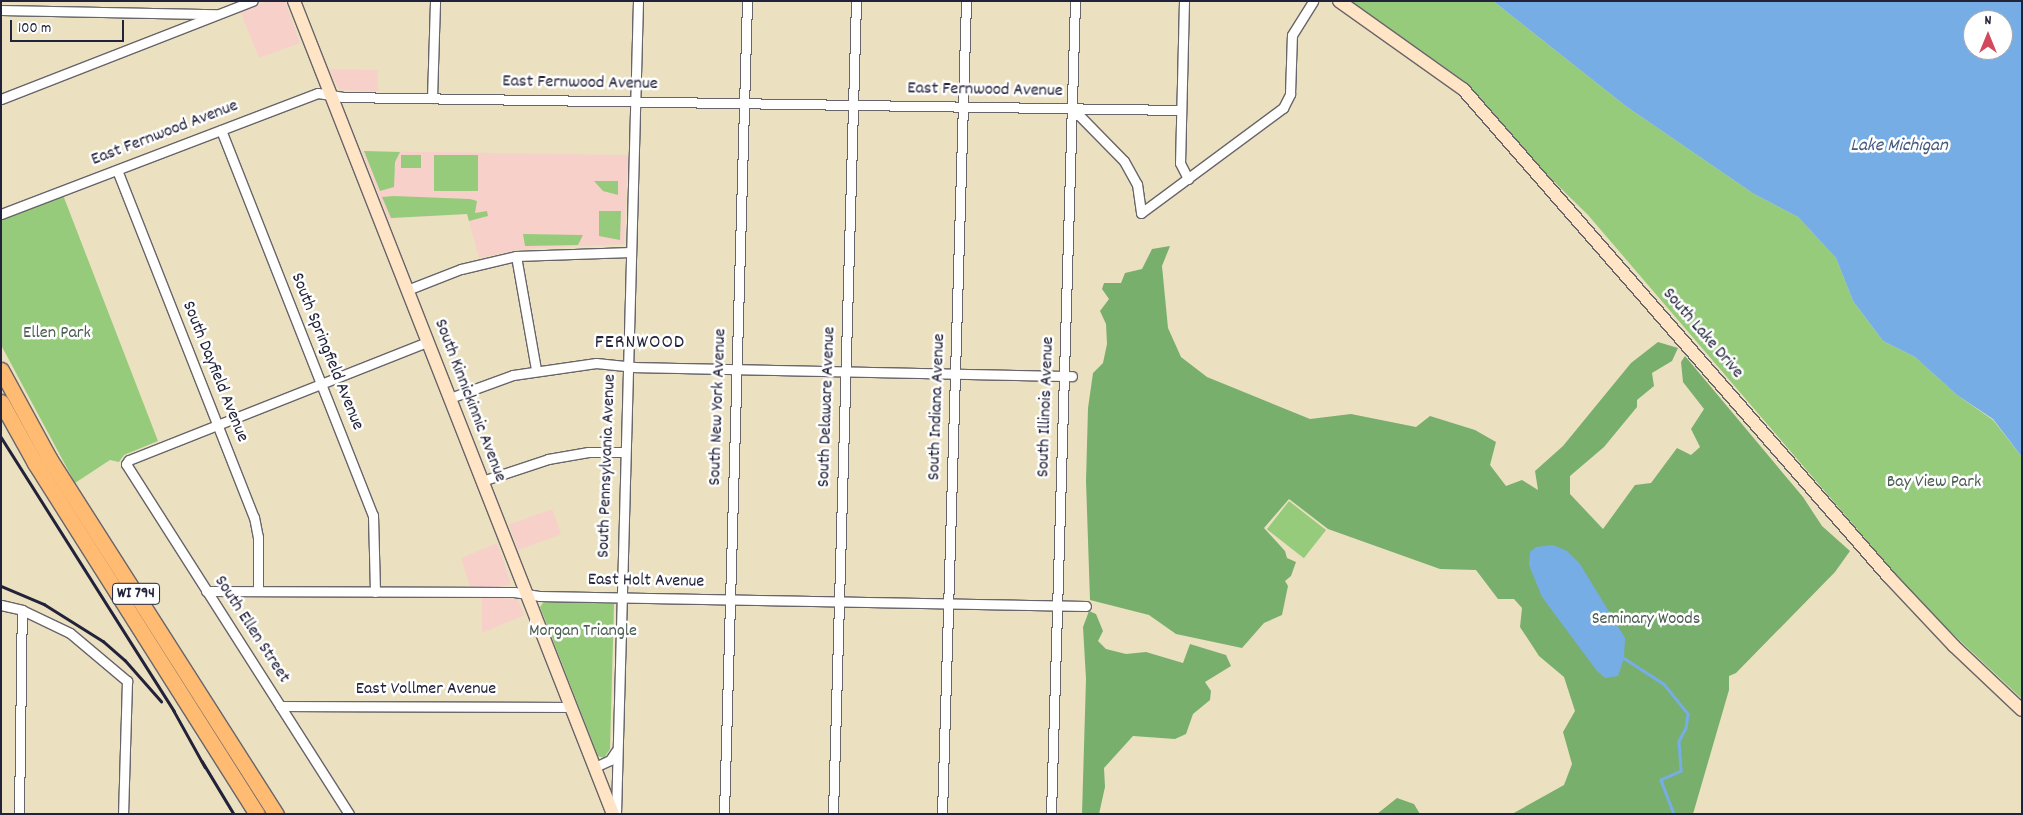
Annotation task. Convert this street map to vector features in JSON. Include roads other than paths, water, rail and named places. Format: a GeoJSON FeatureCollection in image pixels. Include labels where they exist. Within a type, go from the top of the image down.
{"type":"FeatureCollection","features":[{"type":"Feature","properties":{"kind":"main road","name":"WI 794"},"geometry":{"type":"LineString","coordinates":[[1,370],[49,458],[276,814]]}},
{"type":"Feature","properties":{"kind":"main road","name":"WI 794"},"geometry":{"type":"LineString","coordinates":[[1,402],[35,464],[256,814]]}},
{"type":"Feature","properties":{"kind":"street"},"geometry":{"type":"LineString","coordinates":[[1,98],[253,1]]}},
{"type":"Feature","properties":{"kind":"street","name":"South Kinnickinnic Avenue"},"geometry":{"type":"LineString","coordinates":[[294,1],[526,594],[615,814]]}},
{"type":"Feature","properties":{"kind":"street"},"geometry":{"type":"LineString","coordinates":[[432,98],[434,1]]}},
{"type":"Feature","properties":{"kind":"street","name":"South Pennsylvania Avenue"},"geometry":{"type":"LineString","coordinates":[[615,814],[638,1]]}},
{"type":"Feature","properties":{"kind":"street","name":"South New York Avenue"},"geometry":{"type":"LineString","coordinates":[[724,814],[747,1]]}},
{"type":"Feature","properties":{"kind":"street","name":"South Delaware Avenue"},"geometry":{"type":"LineString","coordinates":[[833,814],[856,1]]}},
{"type":"Feature","properties":{"kind":"street","name":"South Indiana Avenue"},"geometry":{"type":"LineString","coordinates":[[942,814],[966,1]]}},
{"type":"Feature","properties":{"kind":"street","name":"South Illinois Avenue"},"geometry":{"type":"LineString","coordinates":[[1051,814],[1057,605],[1068,376],[1075,1]]}},
{"type":"Feature","properties":{"kind":"street"},"geometry":{"type":"LineString","coordinates":[[1184,1],[1180,163],[1188,179]]}},
{"type":"Feature","properties":{"kind":"street"},"geometry":{"type":"LineString","coordinates":[[1072,108],[1124,160],[1137,184],[1141,213],[1283,108],[1291,86],[1292,35],[1312,1]]}},
{"type":"Feature","properties":{"kind":"street","name":"South Lake Drive"},"geometry":{"type":"LineString","coordinates":[[1339,1],[1463,89],[1890,577],[1954,646],[2022,710]]}},
{"type":"Feature","properties":{"kind":"street"},"geometry":{"type":"LineString","coordinates":[[1,10],[221,14]]}},
{"type":"Feature","properties":{"kind":"street","name":"East Fernwood Avenue"},"geometry":{"type":"LineString","coordinates":[[1,214],[318,93],[432,98],[1181,110]]}},
{"type":"Feature","properties":{"kind":"street","name":"South Springfield Avenue"},"geometry":{"type":"LineString","coordinates":[[222,130],[373,515],[375,592]]}},
{"type":"Feature","properties":{"kind":"street","name":"South Dayfield Avenue"},"geometry":{"type":"LineString","coordinates":[[117,170],[258,528],[258,590]]}},
{"type":"Feature","properties":{"kind":"street"},"geometry":{"type":"LineString","coordinates":[[407,290],[461,268],[516,256],[631,252]]}},
{"type":"Feature","properties":{"kind":"street"},"geometry":{"type":"LineString","coordinates":[[516,256],[536,370]]}},
{"type":"Feature","properties":{"kind":"street"},"geometry":{"type":"LineString","coordinates":[[217,426],[427,342]]}},
{"type":"Feature","properties":{"kind":"street"},"geometry":{"type":"LineString","coordinates":[[450,398],[536,370],[596,363],[627,366],[1068,376]]}},
{"type":"Feature","properties":{"kind":"street","name":"South Ellen Street"},"geometry":{"type":"LineString","coordinates":[[217,426],[129,460],[126,464],[349,814]]}},
{"type":"Feature","properties":{"kind":"street"},"geometry":{"type":"LineString","coordinates":[[482,481],[548,459],[588,452],[624,452]]}},
{"type":"Feature","properties":{"kind":"street","name":"East Holt Avenue"},"geometry":{"type":"LineString","coordinates":[[206,591],[526,594],[1086,606]]}},
{"type":"Feature","properties":{"kind":"street"},"geometry":{"type":"LineString","coordinates":[[1,605],[22,610],[70,633],[127,681],[123,814]]}},
{"type":"Feature","properties":{"kind":"street"},"geometry":{"type":"LineString","coordinates":[[19,814],[22,610]]}},
{"type":"Feature","properties":{"kind":"street","name":"East Vollmer Avenue"},"geometry":{"type":"LineString","coordinates":[[280,706],[571,707]]}},
{"type":"Feature","properties":{"kind":"street"},"geometry":{"type":"LineString","coordinates":[[595,767],[610,760],[616,751]]}},
{"type":"Feature","properties":{"kind":"water","name":"Lake Michigan"},"geometry":{"type":"Polygon","coordinates":[[[1493,1],[2022,1],[2022,457],[1993,419],[1957,395],[1915,357],[1883,341],[1853,301],[1836,258],[1798,217],[1754,194],[1627,107],[1493,1]]]}},
{"type":"Feature","properties":{"kind":"water"},"geometry":{"type":"Polygon","coordinates":[[[1553,545],[1567,551],[1580,564],[1625,638],[1624,658],[1618,676],[1605,678],[1597,671],[1542,597],[1529,565],[1530,552],[1536,547],[1553,545]]]}},
{"type":"Feature","properties":{"kind":"waterway"},"geometry":{"type":"LineString","coordinates":[[1624,658],[1664,684],[1688,714],[1686,728],[1679,741],[1681,771],[1661,780],[1674,814]]}},
{"type":"Feature","properties":{"kind":"railway"},"geometry":{"type":"LineString","coordinates":[[1,437],[174,711],[205,767]]}},
{"type":"Feature","properties":{"kind":"railway"},"geometry":{"type":"LineString","coordinates":[[1,586],[44,604],[103,641],[125,660],[161,701]]}},
{"type":"Feature","properties":{"kind":"railway"},"geometry":{"type":"LineString","coordinates":[[202,761],[234,814]]}},
{"type":"Feature","properties":{"kind":"district","name":"FERNWOOD"},"geometry":{"type":"Point","coordinates":[640,343]}},
{"type":"Feature","properties":{"kind":"park label","name":"Ellen Park"},"geometry":{"type":"Point","coordinates":[57,334]}},
{"type":"Feature","properties":{"kind":"park label","name":"Bay View Park"},"geometry":{"type":"Point","coordinates":[1934,483]}},
{"type":"Feature","properties":{"kind":"park label","name":"Seminary Woods"},"geometry":{"type":"Point","coordinates":[1646,620]}},
{"type":"Feature","properties":{"kind":"park label","name":"Morgan Triangle"},"geometry":{"type":"Point","coordinates":[583,632]}}]}
